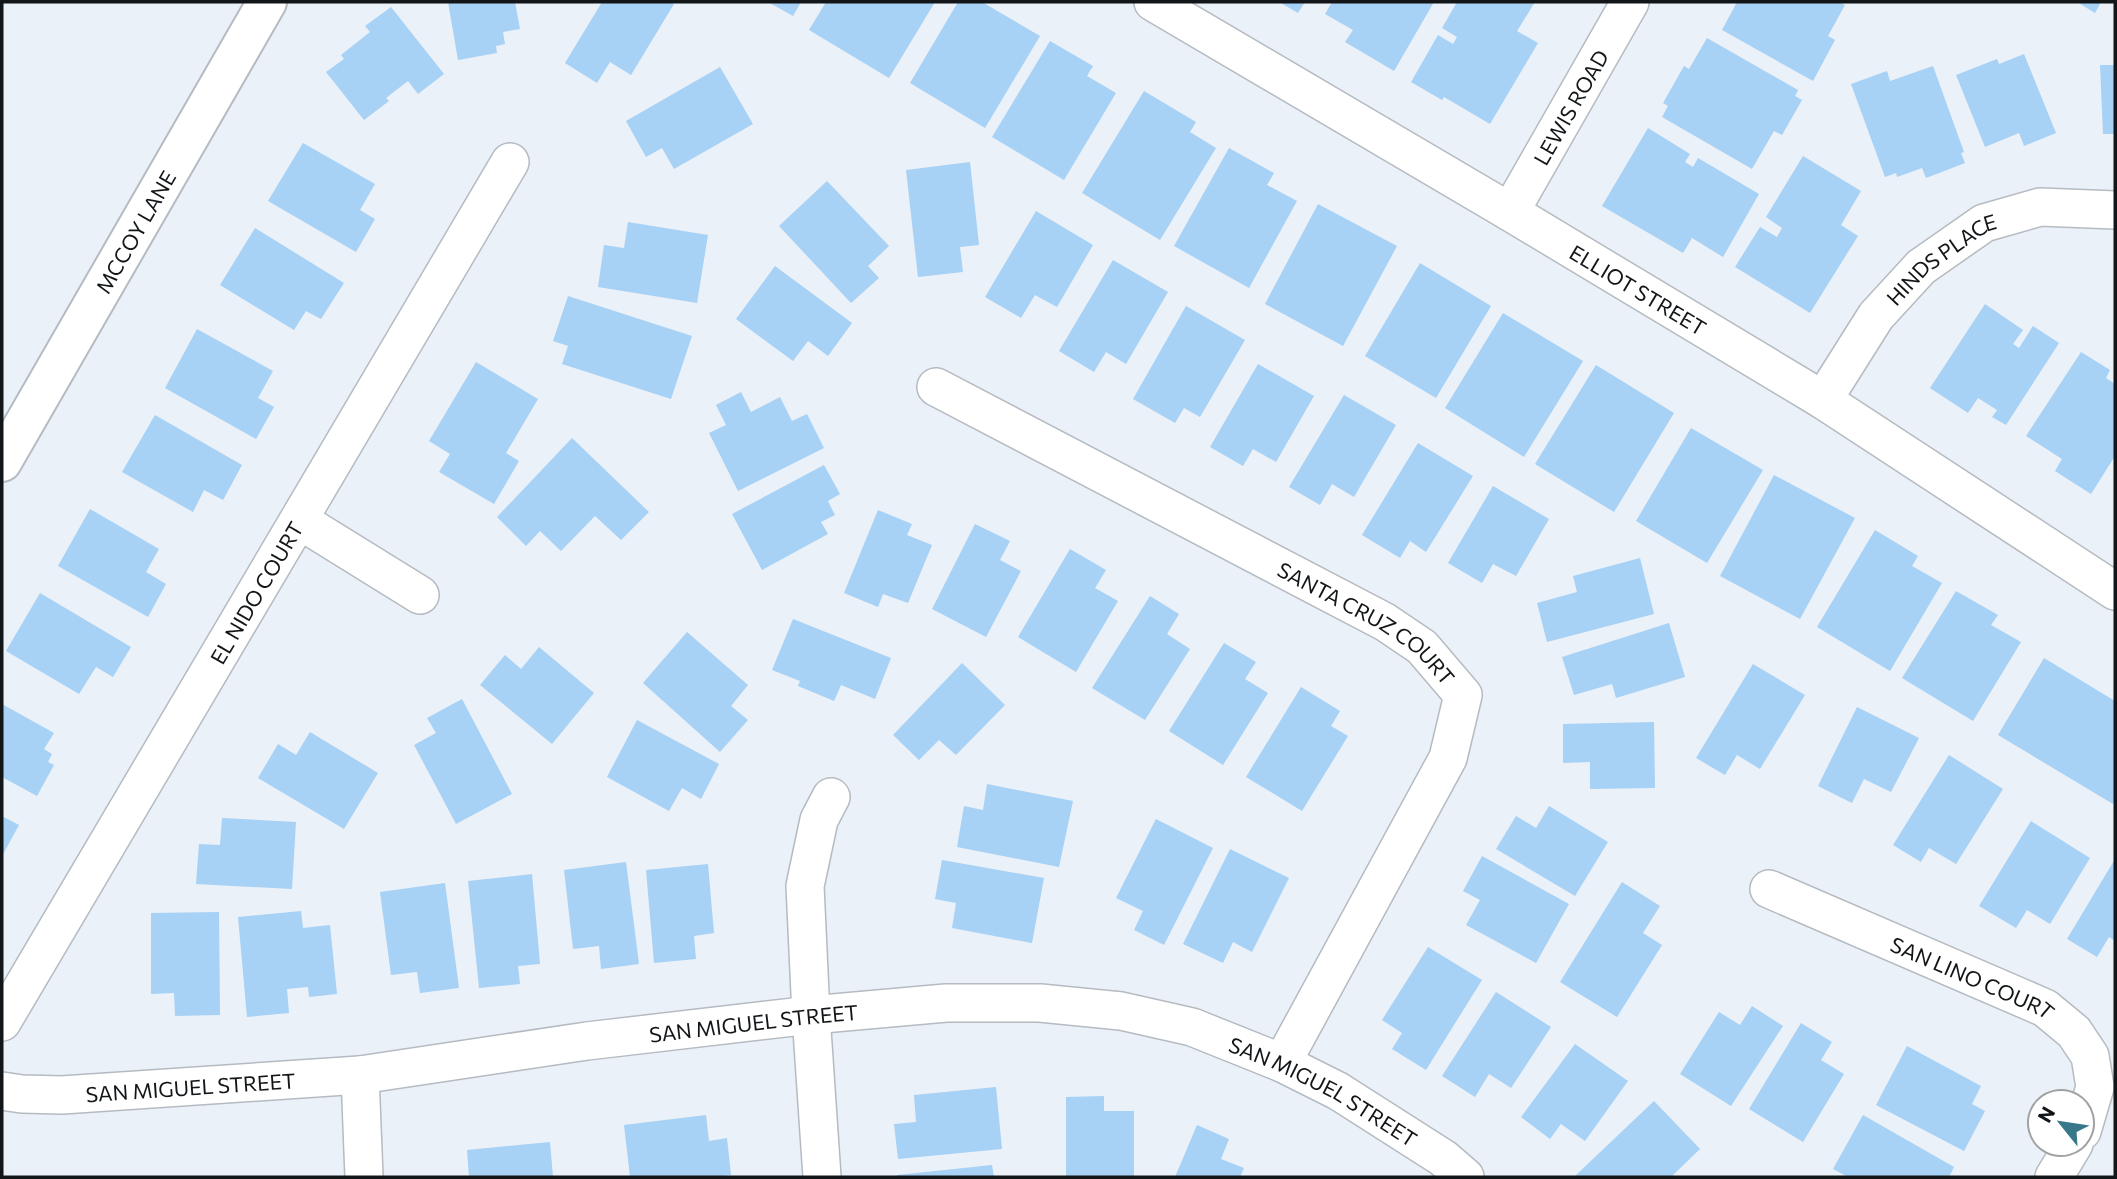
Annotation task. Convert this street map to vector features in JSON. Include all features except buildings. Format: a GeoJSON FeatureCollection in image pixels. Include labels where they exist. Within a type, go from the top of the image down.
{"type":"FeatureCollection","features":[{"type":"Feature","properties":{"kind":"street","name":"MCCOY LANE"},"geometry":{"type":"LineString","coordinates":[[3,456],[267,2]]}},
{"type":"Feature","properties":{"kind":"street","name":"ELLIOT STREET"},"geometry":{"type":"LineString","coordinates":[[1153,2],[1822,400],[2115,591]]}},
{"type":"Feature","properties":{"kind":"street","name":"LEWIS ROAD"},"geometry":{"type":"LineString","coordinates":[[1510,212],[1630,2]]}},
{"type":"Feature","properties":{"kind":"street","name":"EL NIDO COURT"},"geometry":{"type":"LineString","coordinates":[[2,1022],[510,162]]}},
{"type":"Feature","properties":{"kind":"street","name":"HINDS PLACE"},"geometry":{"type":"LineString","coordinates":[[1822,400],[1876,316],[1894,296],[1921,267],[1984,223],[2040,207],[2115,210]]}},
{"type":"Feature","properties":{"kind":"street","name":"SANTA CRUZ COURT"},"geometry":{"type":"LineString","coordinates":[[936,387],[1385,622],[1422,647],[1463,695],[1448,758],[1282,1063]]}},
{"type":"Feature","properties":{"kind":"street"},"geometry":{"type":"LineString","coordinates":[[299,520],[420,595]]}},
{"type":"Feature","properties":{"kind":"street"},"geometry":{"type":"LineString","coordinates":[[822,1177],[805,886],[819,820],[831,797]]}},
{"type":"Feature","properties":{"kind":"street","name":"SAN LINO COURT"},"geometry":{"type":"LineString","coordinates":[[1769,889],[2045,1008],[2074,1032],[2090,1056],[2095,1088]]}},
{"type":"Feature","properties":{"kind":"street","name":"SAN MIGUEL STREET"},"geometry":{"type":"LineString","coordinates":[[2,1091],[62,1095],[360,1075],[587,1041],[811,1015],[946,1003],[1040,1003],[1121,1011],[1192,1027],[1282,1063],[1338,1091],[1443,1158],[1465,1177]]}},
{"type":"Feature","properties":{"kind":"street"},"geometry":{"type":"LineString","coordinates":[[360,1075],[364,1177]]}},
{"type":"Feature","properties":{"kind":"street"},"geometry":{"type":"LineString","coordinates":[[2054,1177],[2066,1158]]}}]}
